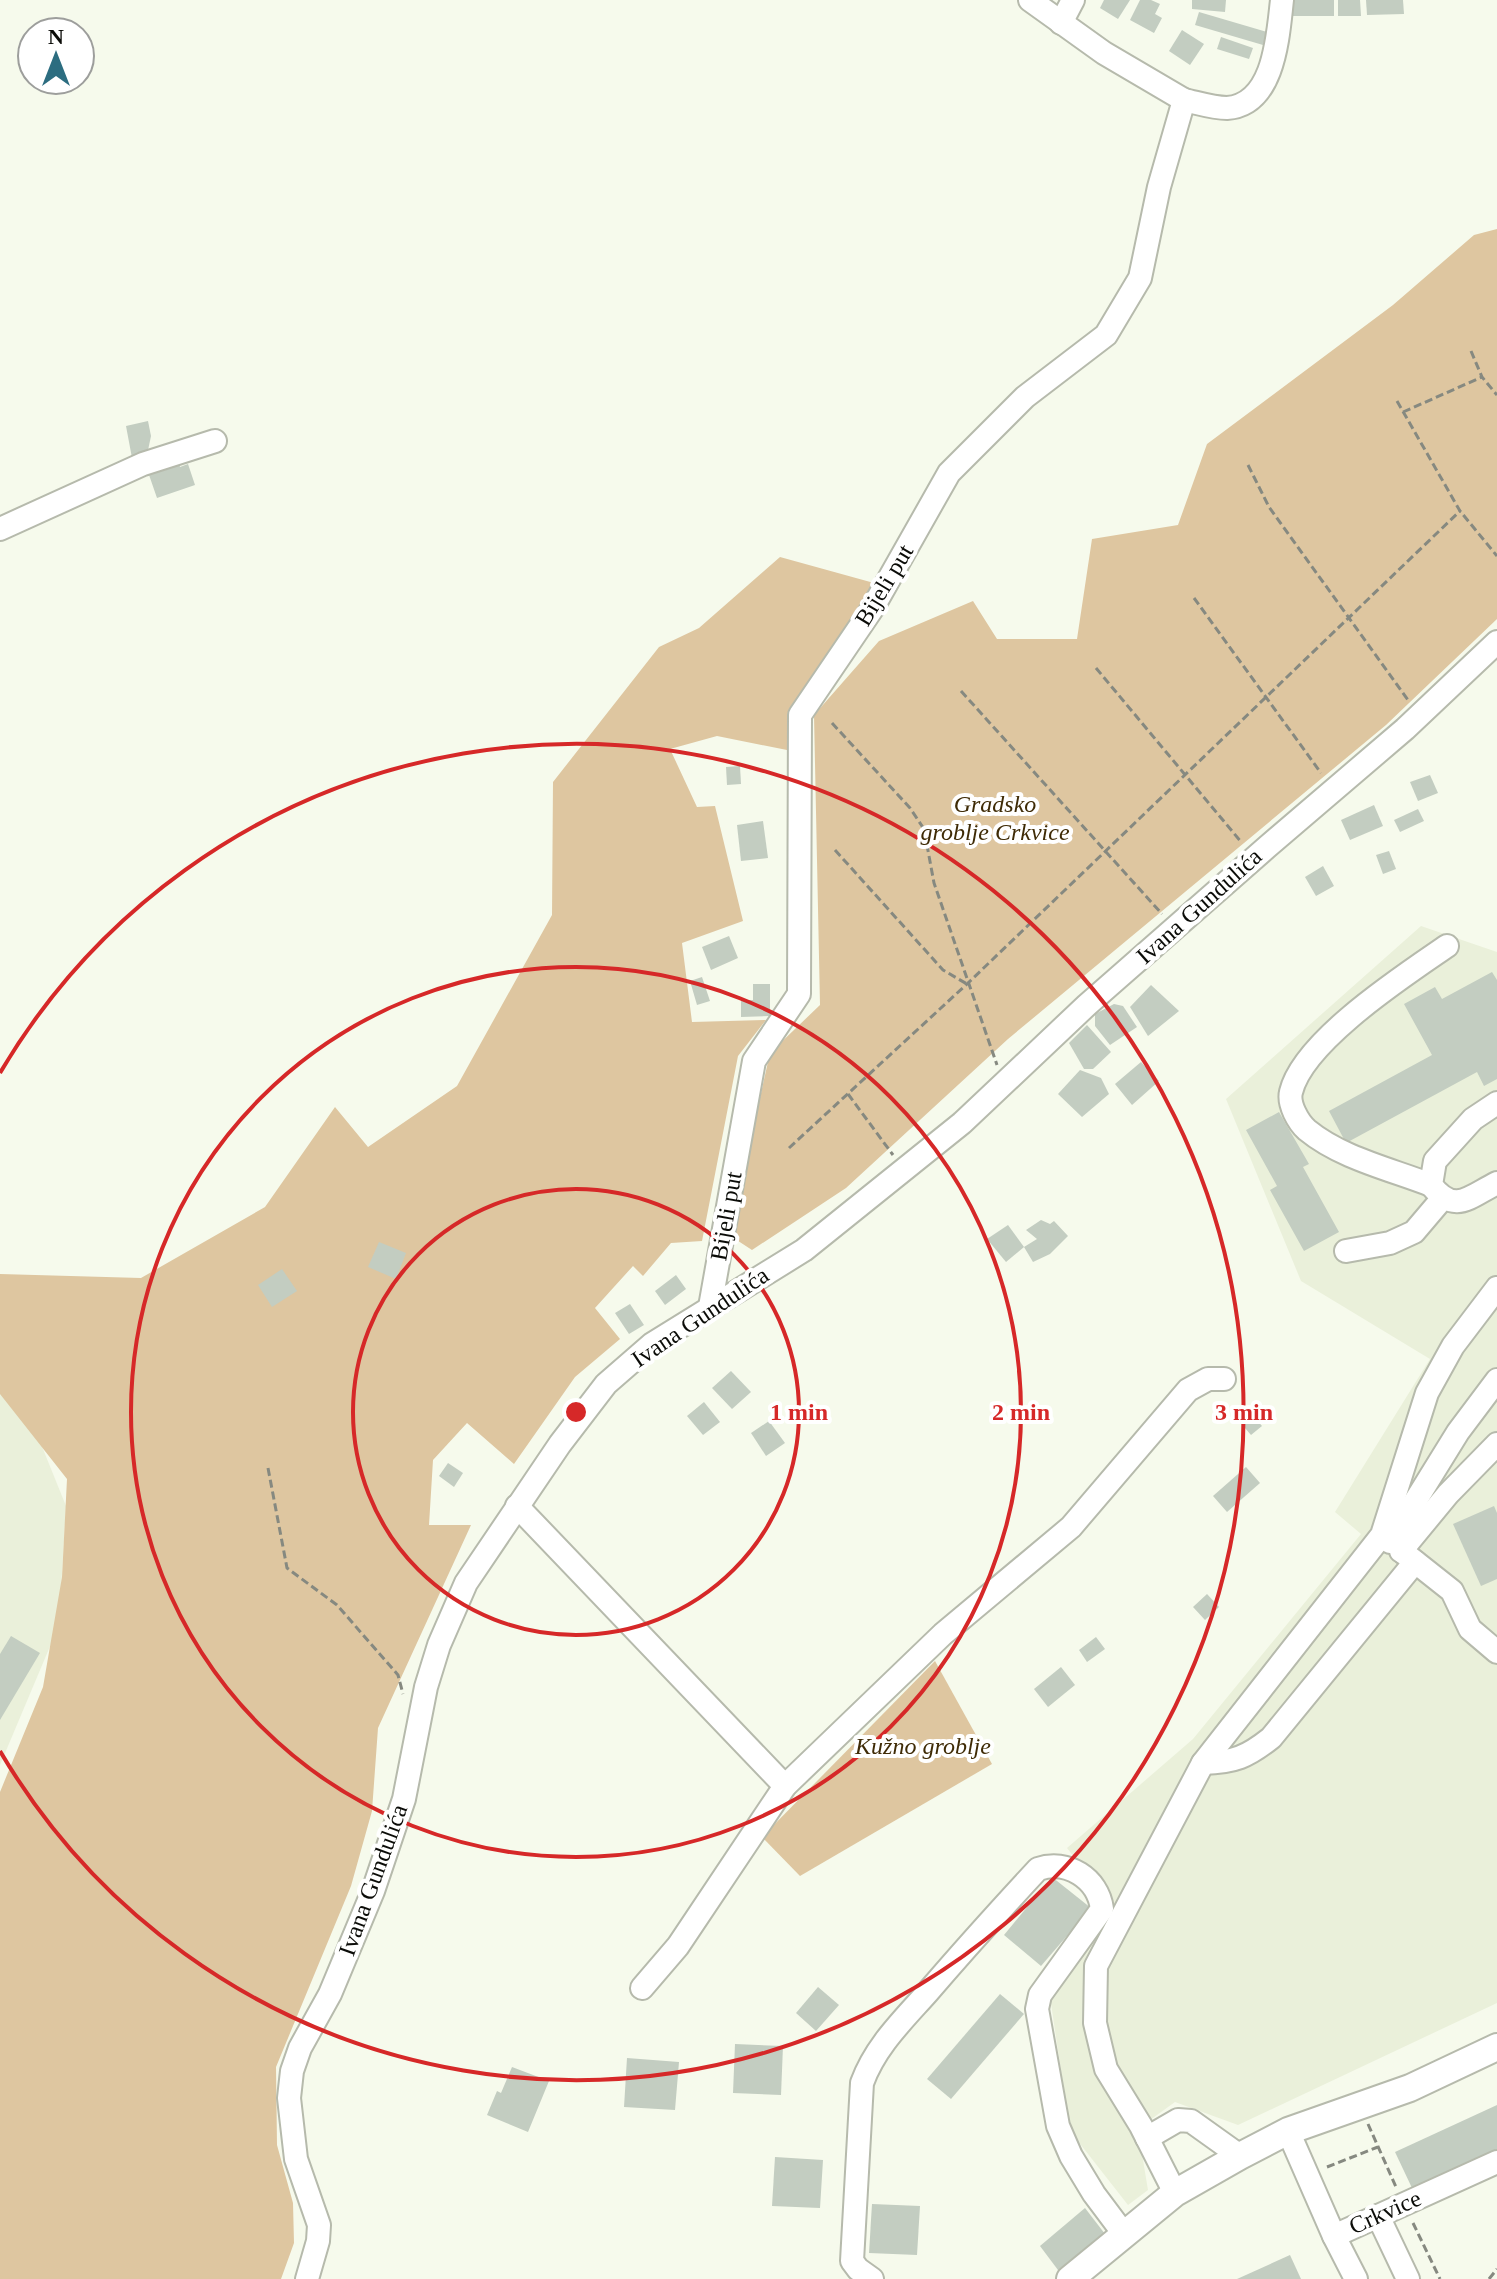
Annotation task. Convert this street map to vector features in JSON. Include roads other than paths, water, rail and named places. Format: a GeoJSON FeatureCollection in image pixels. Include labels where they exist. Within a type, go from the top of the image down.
{"type":"FeatureCollection","features":[{"type":"Feature","properties":{"kind":"main road"},"geometry":{"type":"LineString","coordinates":[[1070,2279],[1175,2193],[1240,2156],[1288,2131],[1410,2088],[1497,2047]]}},
{"type":"Feature","properties":{"kind":"street"},"geometry":{"type":"LineString","coordinates":[[1030,0],[1104,53],[1184,100],[1230,108],[1250,99],[1266,78],[1275,59],[1282,0]]}},
{"type":"Feature","properties":{"kind":"street"},"geometry":{"type":"LineString","coordinates":[[1061,23],[1073,0]]}},
{"type":"Feature","properties":{"kind":"street","name":"Bijeli put"},"geometry":{"type":"LineString","coordinates":[[710,1307],[754,1061],[799,994],[800,715],[872,609],[949,473],[1025,397],[1106,335],[1140,278],[1159,187],[1184,100]]}},
{"type":"Feature","properties":{"kind":"street"},"geometry":{"type":"LineString","coordinates":[[0,529],[143,464],[215,441]]}},
{"type":"Feature","properties":{"kind":"street","name":"Ivana Gundulića"},"geometry":{"type":"LineString","coordinates":[[307,2279],[318,2241],[319,2225],[296,2159],[289,2098],[292,2071],[300,2048],[330,1994],[373,1891],[404,1799],[426,1687],[439,1645],[466,1583],[517,1506],[606,1384],[652,1344],[804,1250],[962,1123],[1087,1005],[1419,716],[1497,642]]}},
{"type":"Feature","properties":{"kind":"street"},"geometry":{"type":"LineString","coordinates":[[1447,946],[1381,993],[1320,1045],[1299,1074],[1290,1093],[1294,1112],[1305,1129],[1344,1152],[1458,1203],[1497,1183]]}},
{"type":"Feature","properties":{"kind":"street"},"geometry":{"type":"LineString","coordinates":[[1346,1251],[1390,1243],[1414,1232],[1436,1192],[1435,1161],[1473,1119],[1497,1103]]}},
{"type":"Feature","properties":{"kind":"street"},"geometry":{"type":"LineString","coordinates":[[1397,1547],[1427,1393],[1453,1346],[1497,1288]]}},
{"type":"Feature","properties":{"kind":"street"},"geometry":{"type":"LineString","coordinates":[[642,1988],[678,1946],[785,1786],[943,1634],[1071,1527],[1188,1390],[1208,1379],[1224,1379]]}},
{"type":"Feature","properties":{"kind":"street"},"geometry":{"type":"LineString","coordinates":[[1203,1763],[1224,1763],[1248,1757],[1271,1738],[1397,1547],[1458,1432],[1497,1380]]}},
{"type":"Feature","properties":{"kind":"street"},"geometry":{"type":"LineString","coordinates":[[1175,2193],[1106,2069],[1095,2023],[1096,1966],[1203,1763],[1397,1547],[1497,1444]]}},
{"type":"Feature","properties":{"kind":"street"},"geometry":{"type":"LineString","coordinates":[[517,1506],[785,1786]]}},
{"type":"Feature","properties":{"kind":"street"},"geometry":{"type":"LineString","coordinates":[[1397,1547],[1452,1591],[1470,1629],[1497,1652]]}},
{"type":"Feature","properties":{"kind":"street"},"geometry":{"type":"LineString","coordinates":[[872,2279],[852,2261],[862,2083],[869,2063],[1017,1891],[1038,1869],[1052,1864],[1067,1866],[1080,1874],[1101,1897],[1102,1909],[1040,1995],[1037,2009],[1058,2126],[1078,2168],[1124,2234]]}},
{"type":"Feature","properties":{"kind":"street"},"geometry":{"type":"LineString","coordinates":[[1147,2138],[1178,2120],[1191,2121],[1240,2156]]}},
{"type":"Feature","properties":{"kind":"street","name":"Crkvice"},"geometry":{"type":"LineString","coordinates":[[1288,2131],[1334,2236],[1497,2162]]}},
{"type":"Feature","properties":{"kind":"street"},"geometry":{"type":"LineString","coordinates":[[1378,2216],[1408,2279]]}},
{"type":"Feature","properties":{"kind":"street"},"geometry":{"type":"LineString","coordinates":[[1334,2236],[1356,2279]]}},
{"type":"Feature","properties":{"kind":"park label","name":"Gradsko groblje Crkvice"},"geometry":{"type":"Point","coordinates":[995,818]}},
{"type":"Feature","properties":{"kind":"park label","name":"Kužno groblje"},"geometry":{"type":"Point","coordinates":[923,1746]}}]}
